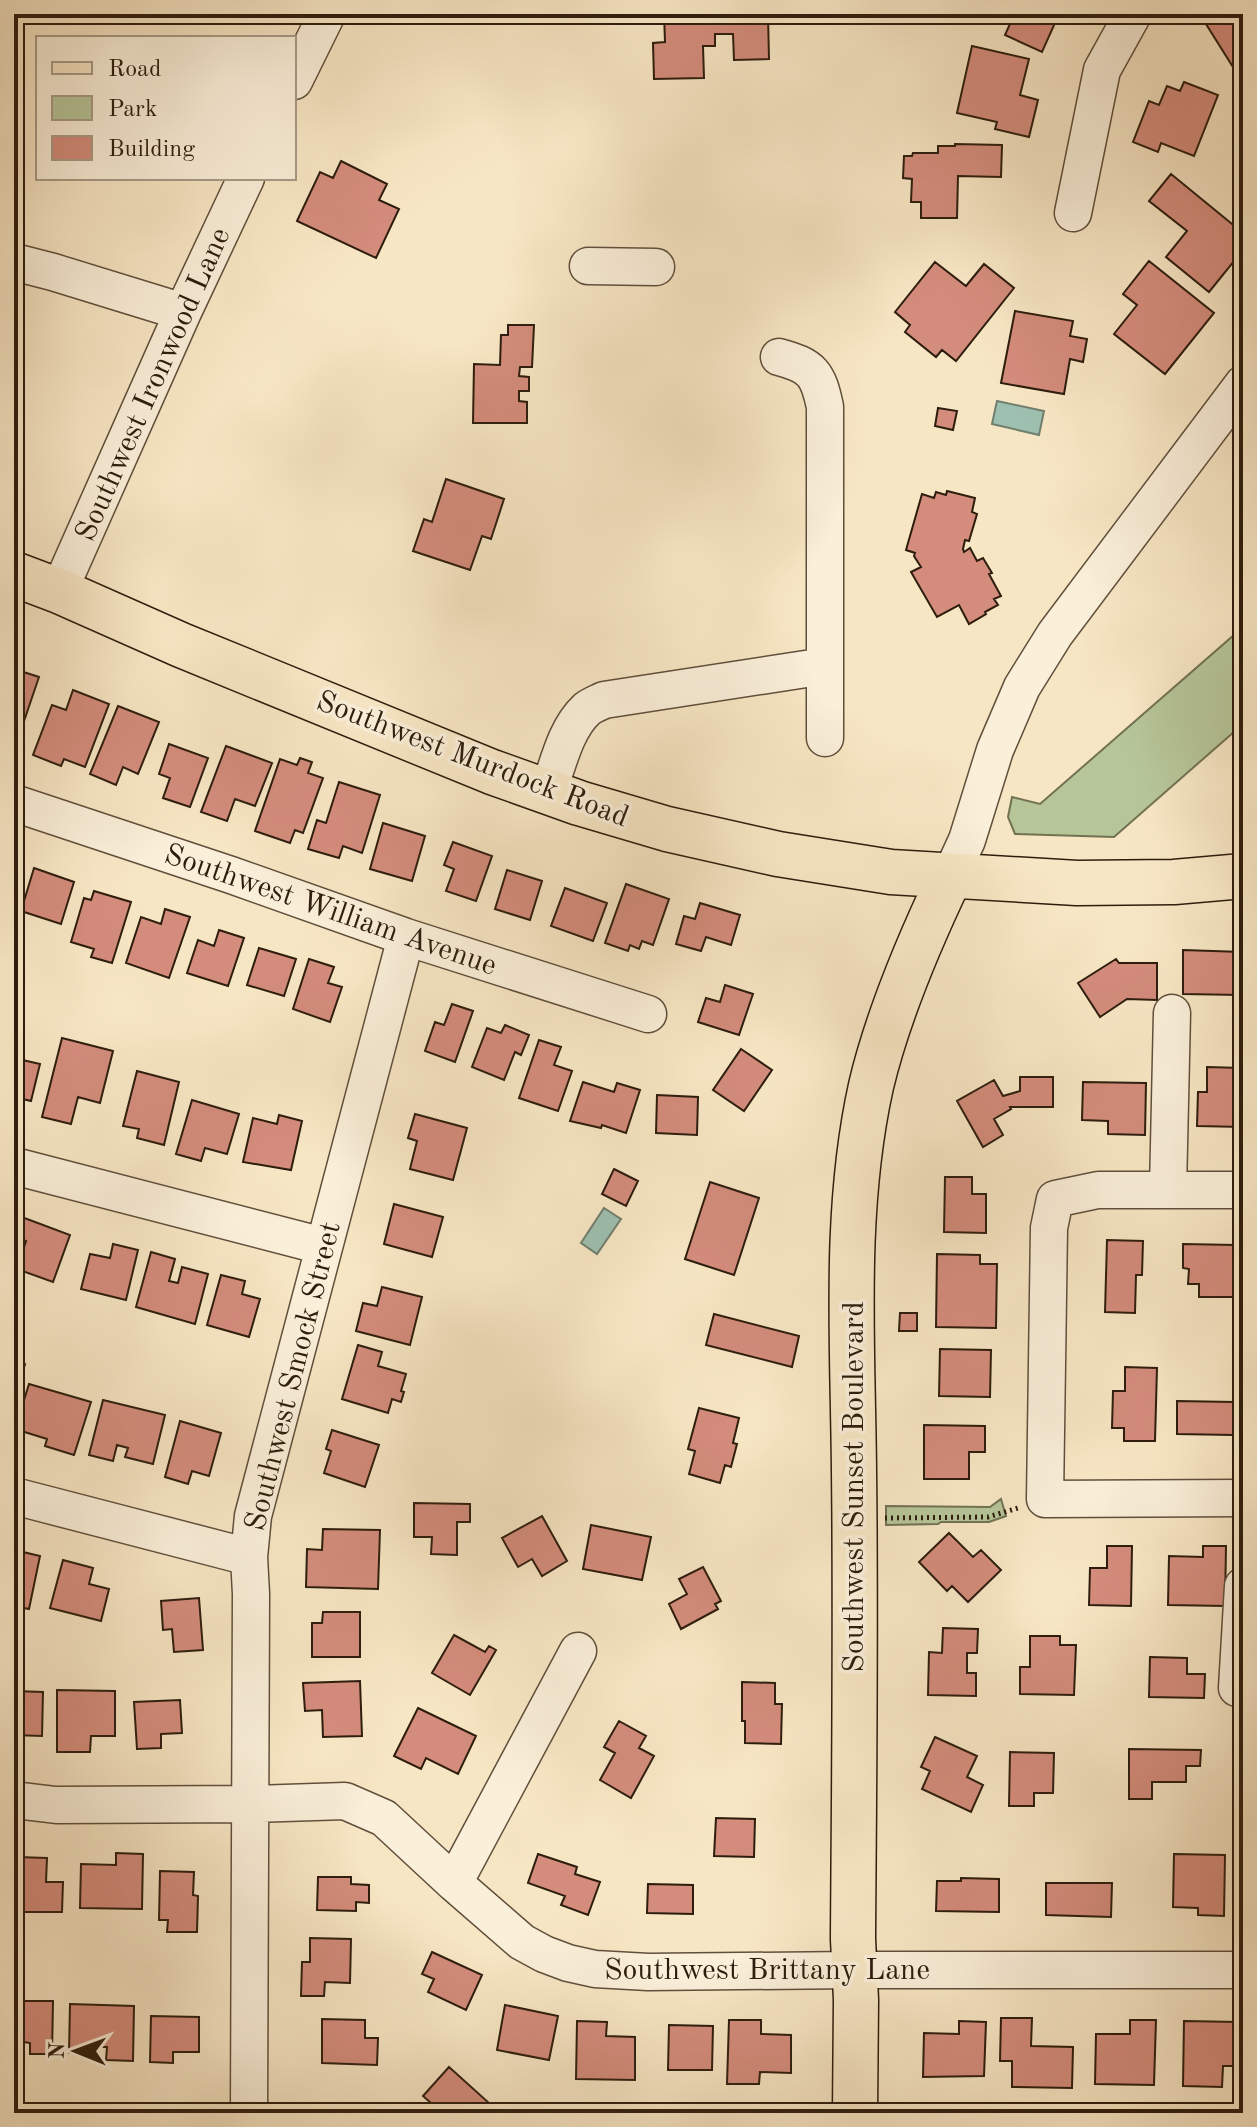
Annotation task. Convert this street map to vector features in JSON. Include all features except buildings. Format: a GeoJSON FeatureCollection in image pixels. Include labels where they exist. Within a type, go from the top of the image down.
{"type":"FeatureCollection","features":[{"type":"Feature","properties":{"kind":"main road","name":"Southwest Murdock Road"},"geometry":{"type":"LineString","coordinates":[[14,574],[492,772],[667,829],[778,854],[891,872],[950,877],[1121,883],[1243,876]]}},
{"type":"Feature","properties":{"kind":"main road","name":"Southwest Sunset Boulevard"},"geometry":{"type":"LineString","coordinates":[[855,2113],[852,1261],[860,1154],[872,1085],[882,1049],[927,928],[950,877]]}},
{"type":"Feature","properties":{"kind":"street"},"geometry":{"type":"LineString","coordinates":[[296,77],[327,14]]}},
{"type":"Feature","properties":{"kind":"street"},"geometry":{"type":"LineString","coordinates":[[1073,213],[1102,70],[1133,14]]}},
{"type":"Feature","properties":{"kind":"street","name":"Southwest Ironwood Lane"},"geometry":{"type":"LineString","coordinates":[[59,591],[245,180]]}},
{"type":"Feature","properties":{"kind":"street"},"geometry":{"type":"LineString","coordinates":[[14,262],[183,312]]}},
{"type":"Feature","properties":{"kind":"street"},"geometry":{"type":"LineString","coordinates":[[588,266],[656,267]]}},
{"type":"Feature","properties":{"kind":"street"},"geometry":{"type":"LineString","coordinates":[[779,357],[801,363],[814,373],[825,407],[825,738]]}},
{"type":"Feature","properties":{"kind":"street"},"geometry":{"type":"LineString","coordinates":[[950,877],[967,840],[995,750],[1022,687],[1055,634],[1243,384]]}},
{"type":"Feature","properties":{"kind":"street"},"geometry":{"type":"LineString","coordinates":[[548,792],[578,719],[589,707],[604,700],[825,666]]}},
{"type":"Feature","properties":{"kind":"street","name":"Southwest William Avenue"},"geometry":{"type":"LineString","coordinates":[[14,803],[406,937],[648,1014]]}},
{"type":"Feature","properties":{"kind":"street","name":"Southwest Smock Street"},"geometry":{"type":"LineString","coordinates":[[249,2113],[249,1557],[253,1516],[406,937]]}},
{"type":"Feature","properties":{"kind":"street"},"geometry":{"type":"LineString","coordinates":[[1168,1190],[1172,1013]]}},
{"type":"Feature","properties":{"kind":"street"},"geometry":{"type":"LineString","coordinates":[[14,1166],[323,1246]]}},
{"type":"Feature","properties":{"kind":"street"},"geometry":{"type":"LineString","coordinates":[[1243,1190],[1098,1190],[1055,1199],[1049,1228],[1045,1499],[1243,1498]]}},
{"type":"Feature","properties":{"kind":"street"},"geometry":{"type":"LineString","coordinates":[[14,1496],[249,1557]]}},
{"type":"Feature","properties":{"kind":"street"},"geometry":{"type":"LineString","coordinates":[[1237,1688],[1243,1586]]}},
{"type":"Feature","properties":{"kind":"street"},"geometry":{"type":"LineString","coordinates":[[454,1883],[578,1651]]}},
{"type":"Feature","properties":{"kind":"street","name":"Southwest Brittany Lane"},"geometry":{"type":"LineString","coordinates":[[14,1800],[56,1805],[345,1801],[384,1818],[522,1942],[556,1959],[595,1969],[648,1972],[1243,1970]]}},
{"type":"Feature","properties":{"kind":"path"},"geometry":{"type":"LineString","coordinates":[[855,1521],[988,1517],[1045,1499]]}},
{"type":"Feature","properties":{"kind":"green space"},"geometry":{"type":"Polygon","coordinates":[[[1242,628],[1243,724],[1114,837],[1015,834],[1008,817],[1012,797],[1040,804],[1242,628]]]}},
{"type":"Feature","properties":{"kind":"green space"},"geometry":{"type":"Polygon","coordinates":[[[1001,1499],[1006,1516],[989,1522],[886,1525],[886,1506],[990,1507],[1001,1499]]]}},
{"type":"Feature","properties":{"kind":"shaded area"},"geometry":{"type":"Polygon","coordinates":[[[997,401],[1044,411],[1039,435],[992,424],[997,401]]]}},
{"type":"Feature","properties":{"kind":"shaded area"},"geometry":{"type":"Polygon","coordinates":[[[604,1208],[621,1219],[597,1254],[581,1243],[604,1208]]]}}]}
